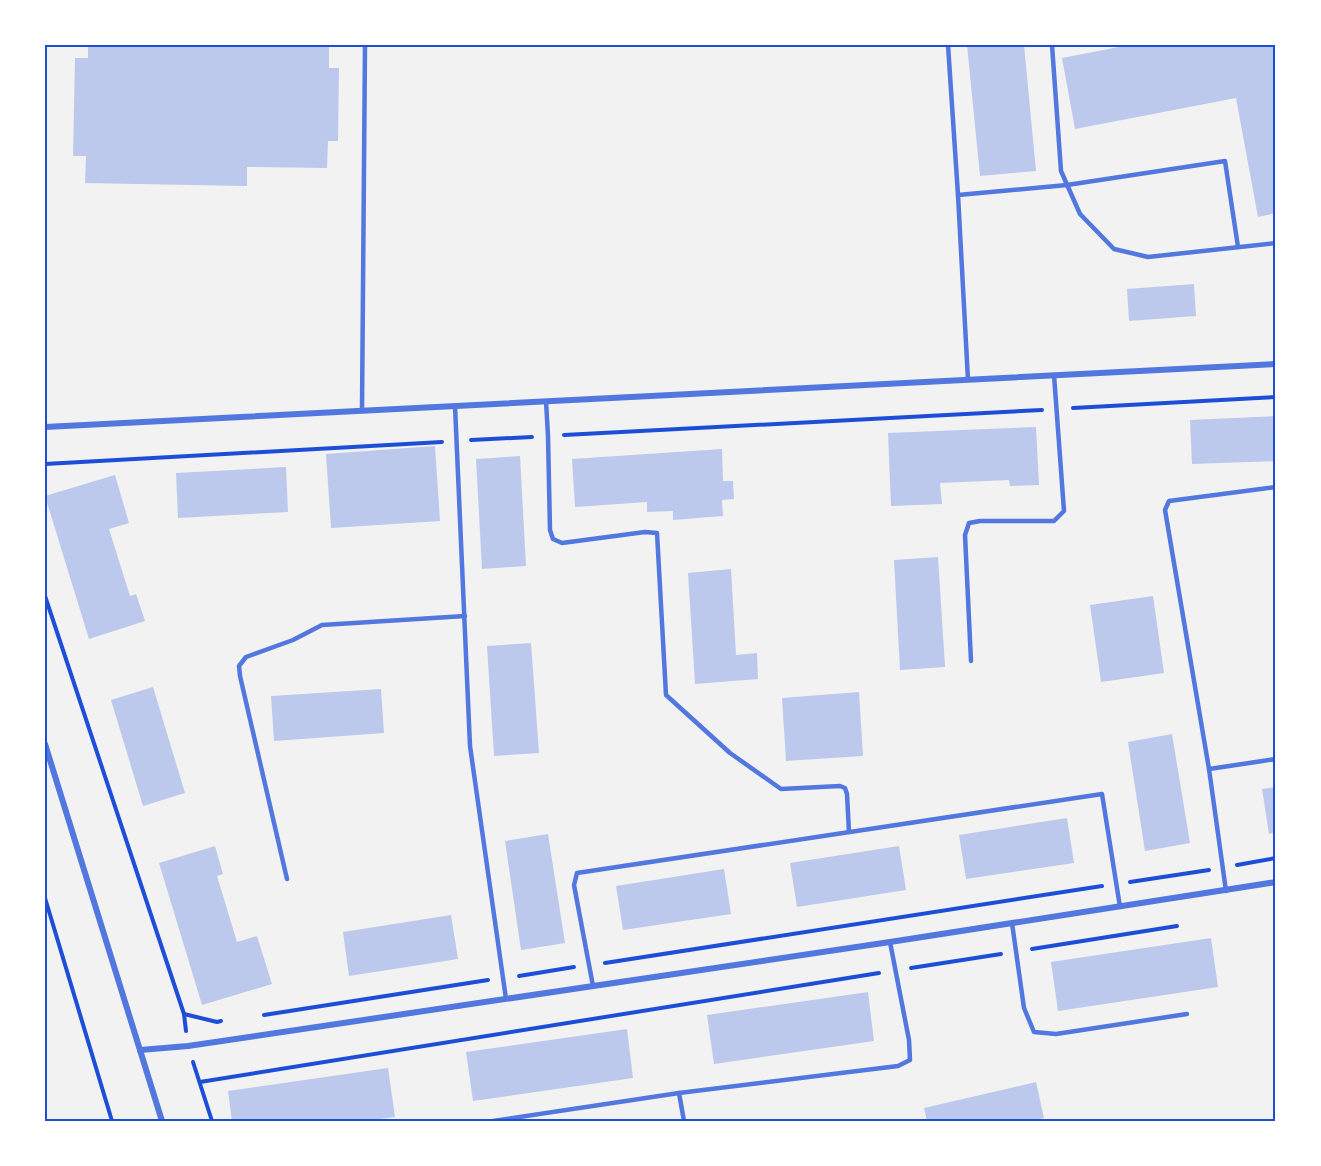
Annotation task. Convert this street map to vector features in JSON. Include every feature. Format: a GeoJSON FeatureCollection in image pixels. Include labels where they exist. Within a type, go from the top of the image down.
{"type":"FeatureCollection","features":[{"type":"Feature","properties":{"kind":"street"},"geometry":{"type":"LineString","coordinates":[[45,427],[1276,364]]}},
{"type":"Feature","properties":{"kind":"street"},"geometry":{"type":"LineString","coordinates":[[45,744],[162,1121]]}},
{"type":"Feature","properties":{"kind":"street"},"geometry":{"type":"LineString","coordinates":[[140,1050],[188,1046],[506,999],[1276,882]]}},
{"type":"Feature","properties":{"kind":"lane"},"geometry":{"type":"LineString","coordinates":[[362,411],[365,45]]}},
{"type":"Feature","properties":{"kind":"lane"},"geometry":{"type":"LineString","coordinates":[[948,45],[968,380]]}},
{"type":"Feature","properties":{"kind":"lane"},"geometry":{"type":"LineString","coordinates":[[1052,45],[1061,171],[1080,214],[1114,249],[1148,257],[1276,243]]}},
{"type":"Feature","properties":{"kind":"lane"},"geometry":{"type":"LineString","coordinates":[[958,195],[1067,185],[1225,161],[1238,247]]}},
{"type":"Feature","properties":{"kind":"lane"},"geometry":{"type":"LineString","coordinates":[[970,661],[965,535],[969,524],[980,521],[1054,521],[1064,511],[1054,375]]}},
{"type":"Feature","properties":{"kind":"lane"},"geometry":{"type":"LineString","coordinates":[[546,401],[550,530],[553,539],[562,543],[657,532],[666,695],[730,753],[781,789],[840,786],[844,788],[849,832]]}},
{"type":"Feature","properties":{"kind":"lane"},"geometry":{"type":"LineString","coordinates":[[455,406],[470,746],[506,999]]}},
{"type":"Feature","properties":{"kind":"lane"},"geometry":{"type":"LineString","coordinates":[[1226,891],[1209,769],[1166,510],[1169,501],[1276,487]]}},
{"type":"Feature","properties":{"kind":"lane"},"geometry":{"type":"LineString","coordinates":[[287,879],[239,666],[246,657],[293,640],[322,626],[465,616]]}},
{"type":"Feature","properties":{"kind":"lane"},"geometry":{"type":"LineString","coordinates":[[1209,769],[1276,759]]}},
{"type":"Feature","properties":{"kind":"lane"},"geometry":{"type":"LineString","coordinates":[[593,986],[574,885],[577,873],[1102,794],[1120,907]]}},
{"type":"Feature","properties":{"kind":"lane"},"geometry":{"type":"LineString","coordinates":[[1012,923],[1024,1008],[1034,1032],[1056,1034],[1187,1014]]}},
{"type":"Feature","properties":{"kind":"lane"},"geometry":{"type":"LineString","coordinates":[[492,1121],[679,1093],[898,1066],[910,1060],[909,1040],[890,942]]}},
{"type":"Feature","properties":{"kind":"lane"},"geometry":{"type":"LineString","coordinates":[[679,1093],[684,1121]]}},
{"type":"Feature","properties":{"kind":"path"},"geometry":{"type":"LineString","coordinates":[[45,464],[1276,397]]}},
{"type":"Feature","properties":{"kind":"path"},"geometry":{"type":"LineString","coordinates":[[45,596],[184,1014],[188,1046],[212,1121]]}},
{"type":"Feature","properties":{"kind":"path"},"geometry":{"type":"LineString","coordinates":[[263,1015],[1276,858]]}},
{"type":"Feature","properties":{"kind":"path"},"geometry":{"type":"LineString","coordinates":[[45,898],[112,1121]]}},
{"type":"Feature","properties":{"kind":"path"},"geometry":{"type":"LineString","coordinates":[[200,1082],[1177,926]]}},
{"type":"Feature","properties":{"kind":"path"},"geometry":{"type":"LineString","coordinates":[[184,1014],[218,1022],[229,1020]]}},
{"type":"Feature","properties":{"kind":"building"},"geometry":{"type":"Polygon","coordinates":[[[88,45],[329,45],[329,68],[339,68],[338,141],[328,141],[327,168],[247,167],[247,186],[85,183],[86,156],[73,156],[75,58],[88,58],[88,45]]]}},
{"type":"Feature","properties":{"kind":"building"},"geometry":{"type":"Polygon","coordinates":[[[967,45],[1024,45],[1036,171],[980,176],[967,45]]]}},
{"type":"Feature","properties":{"kind":"building"},"geometry":{"type":"Polygon","coordinates":[[[1129,45],[1276,45],[1276,213],[1258,217],[1236,98],[1075,129],[1062,58],[1129,45]]]}},
{"type":"Feature","properties":{"kind":"building"},"geometry":{"type":"Polygon","coordinates":[[[1194,284],[1196,316],[1129,321],[1127,289],[1194,284]]]}},
{"type":"Feature","properties":{"kind":"building"},"geometry":{"type":"Polygon","coordinates":[[[1276,416],[1276,461],[1192,464],[1190,420],[1276,416]]]}},
{"type":"Feature","properties":{"kind":"building"},"geometry":{"type":"Polygon","coordinates":[[[1036,427],[1039,485],[1010,486],[1009,480],[940,483],[942,504],[891,506],[888,433],[1036,427]]]}},
{"type":"Feature","properties":{"kind":"building"},"geometry":{"type":"Polygon","coordinates":[[[435,446],[440,521],[331,528],[326,454],[435,446]]]}},
{"type":"Feature","properties":{"kind":"building"},"geometry":{"type":"Polygon","coordinates":[[[722,449],[723,481],[733,481],[734,499],[722,500],[723,516],[673,520],[673,511],[647,512],[647,502],[575,507],[572,459],[722,449]]]}},
{"type":"Feature","properties":{"kind":"building"},"geometry":{"type":"Polygon","coordinates":[[[520,456],[526,566],[482,569],[476,459],[520,456]]]}},
{"type":"Feature","properties":{"kind":"building"},"geometry":{"type":"Polygon","coordinates":[[[286,467],[288,512],[178,518],[176,473],[286,467]]]}},
{"type":"Feature","properties":{"kind":"building"},"geometry":{"type":"Polygon","coordinates":[[[115,475],[129,523],[109,529],[130,596],[136,594],[145,621],[89,639],[45,496],[115,475]]]}},
{"type":"Feature","properties":{"kind":"building"},"geometry":{"type":"Polygon","coordinates":[[[938,557],[945,667],[900,670],[894,560],[938,557]]]}},
{"type":"Feature","properties":{"kind":"building"},"geometry":{"type":"Polygon","coordinates":[[[731,569],[736,655],[757,653],[758,679],[695,684],[688,573],[731,569]]]}},
{"type":"Feature","properties":{"kind":"building"},"geometry":{"type":"Polygon","coordinates":[[[1153,596],[1164,673],[1101,682],[1090,605],[1153,596]]]}},
{"type":"Feature","properties":{"kind":"building"},"geometry":{"type":"Polygon","coordinates":[[[531,643],[539,753],[494,756],[487,646],[531,643]]]}},
{"type":"Feature","properties":{"kind":"building"},"geometry":{"type":"Polygon","coordinates":[[[153,687],[185,793],[143,806],[111,700],[153,687]]]}},
{"type":"Feature","properties":{"kind":"building"},"geometry":{"type":"Polygon","coordinates":[[[381,689],[384,733],[274,741],[271,696],[381,689]]]}},
{"type":"Feature","properties":{"kind":"building"},"geometry":{"type":"Polygon","coordinates":[[[859,692],[863,756],[786,761],[782,698],[859,692]]]}},
{"type":"Feature","properties":{"kind":"building"},"geometry":{"type":"Polygon","coordinates":[[[1172,734],[1190,843],[1145,851],[1128,742],[1172,734]]]}},
{"type":"Feature","properties":{"kind":"building"},"geometry":{"type":"Polygon","coordinates":[[[1276,787],[1276,832],[1269,834],[1262,789],[1276,787]]]}},
{"type":"Feature","properties":{"kind":"building"},"geometry":{"type":"Polygon","coordinates":[[[1067,818],[1074,863],[966,879],[959,835],[1067,818]]]}},
{"type":"Feature","properties":{"kind":"building"},"geometry":{"type":"Polygon","coordinates":[[[548,834],[565,943],[521,950],[505,841],[548,834]]]}},
{"type":"Feature","properties":{"kind":"building"},"geometry":{"type":"Polygon","coordinates":[[[215,846],[223,874],[217,876],[237,942],[257,936],[272,984],[202,1005],[159,863],[215,846]]]}},
{"type":"Feature","properties":{"kind":"building"},"geometry":{"type":"Polygon","coordinates":[[[899,846],[906,890],[797,907],[790,863],[899,846]]]}},
{"type":"Feature","properties":{"kind":"building"},"geometry":{"type":"Polygon","coordinates":[[[724,869],[731,914],[623,930],[616,886],[724,869]]]}},
{"type":"Feature","properties":{"kind":"building"},"geometry":{"type":"Polygon","coordinates":[[[451,915],[458,959],[349,976],[343,932],[451,915]]]}},
{"type":"Feature","properties":{"kind":"building"},"geometry":{"type":"Polygon","coordinates":[[[1211,938],[1218,987],[1058,1011],[1051,962],[1211,938]]]}},
{"type":"Feature","properties":{"kind":"building"},"geometry":{"type":"Polygon","coordinates":[[[868,992],[874,1041],[714,1064],[707,1015],[868,992]]]}},
{"type":"Feature","properties":{"kind":"building"},"geometry":{"type":"Polygon","coordinates":[[[627,1029],[633,1078],[473,1101],[466,1052],[627,1029]]]}},
{"type":"Feature","properties":{"kind":"building"},"geometry":{"type":"Polygon","coordinates":[[[388,1068],[395,1117],[364,1121],[232,1121],[228,1091],[388,1068]]]}},
{"type":"Feature","properties":{"kind":"building"},"geometry":{"type":"Polygon","coordinates":[[[1036,1082],[1044,1118],[1030,1121],[927,1121],[924,1108],[1036,1082]]]}}]}
